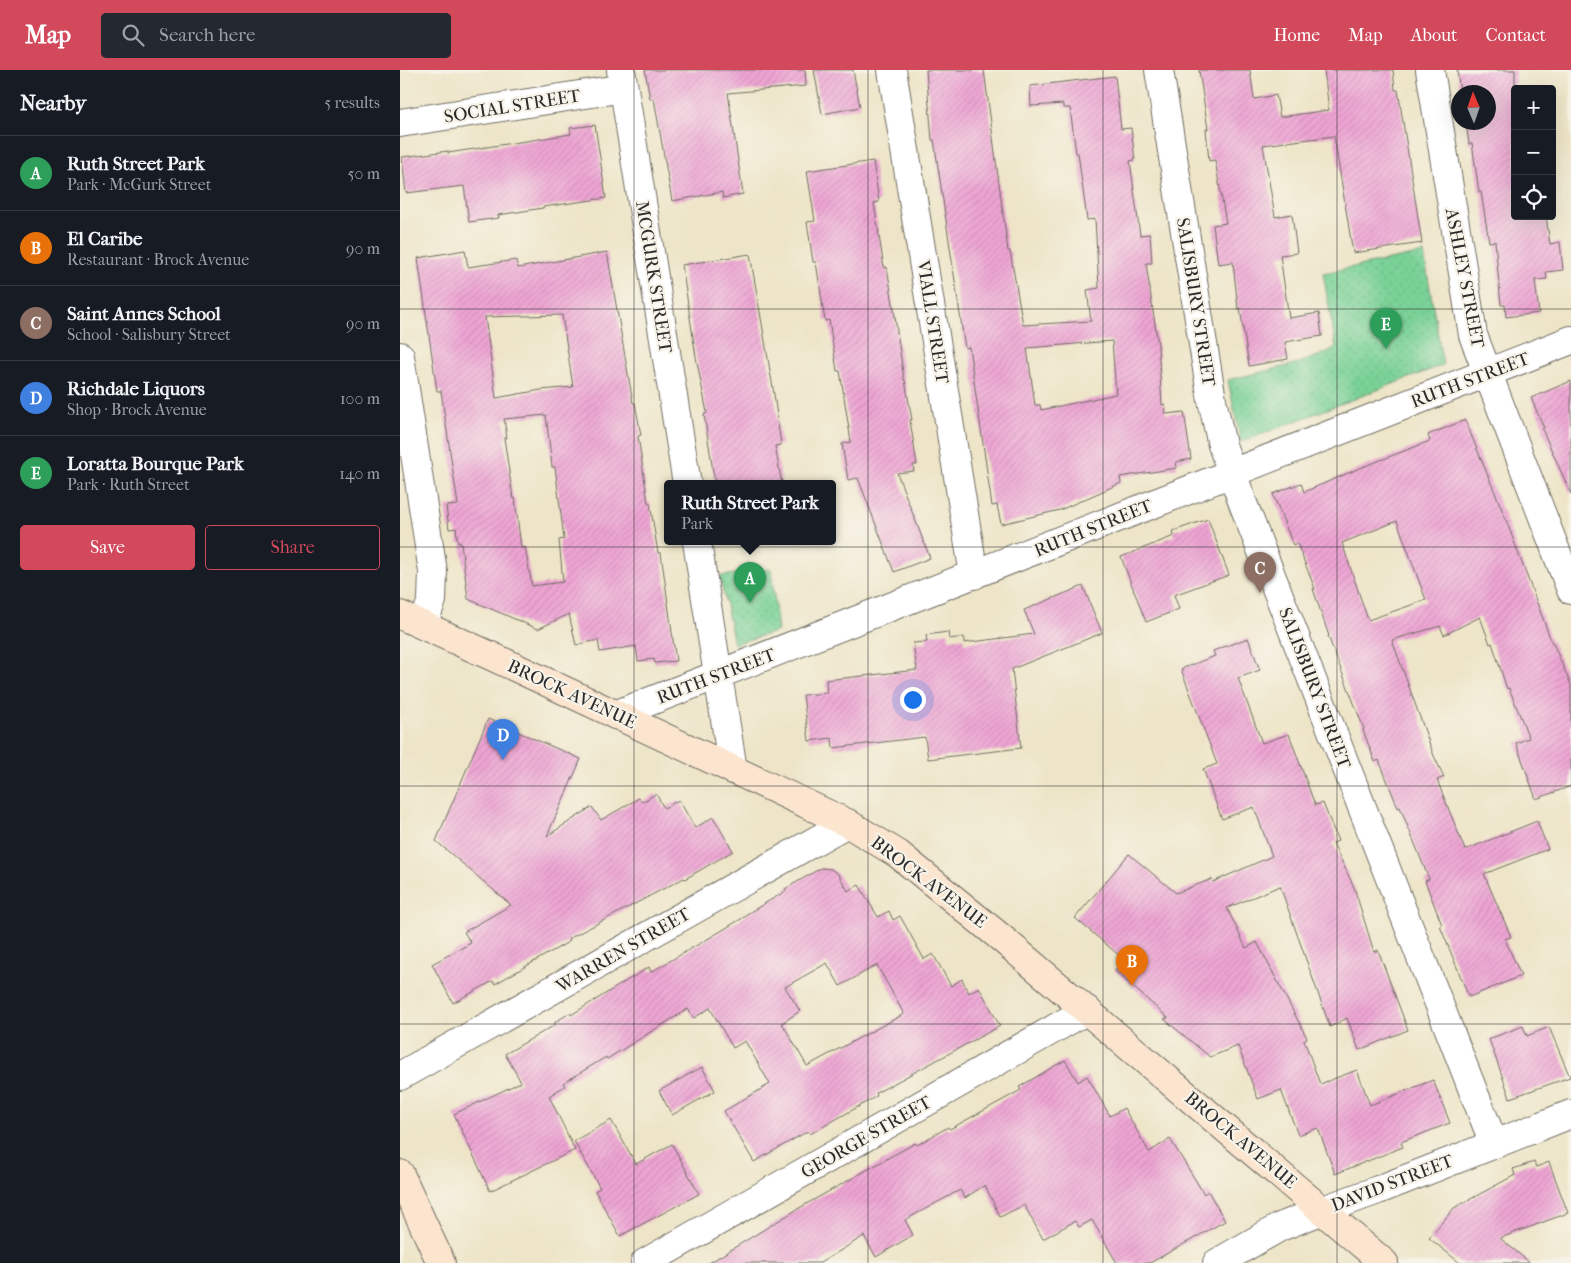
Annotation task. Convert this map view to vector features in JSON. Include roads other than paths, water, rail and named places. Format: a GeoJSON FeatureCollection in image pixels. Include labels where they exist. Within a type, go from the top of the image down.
{"type":"FeatureCollection","features":[{"type":"Feature","properties":{"kind":"main road","name":"BROCK AVENUE"},"geometry":{"type":"LineString","coordinates":[[412,620],[847,823],[898,854],[1087,1010],[1384,1263]]}},
{"type":"Feature","properties":{"kind":"main road"},"geometry":{"type":"LineString","coordinates":[[400,1174],[441,1263]]}},
{"type":"Feature","properties":{"kind":"street","name":"VIALL STREET"},"geometry":{"type":"LineString","coordinates":[[892,70],[974,575]]}},
{"type":"Feature","properties":{"kind":"street","name":"SALISBURY STREET"},"geometry":{"type":"LineString","coordinates":[[1159,70],[1212,400],[1222,445],[1494,1144]]}},
{"type":"Feature","properties":{"kind":"street","name":"ASHLEY STREET"},"geometry":{"type":"LineString","coordinates":[[1430,70],[1470,321],[1478,351],[1571,590]]}},
{"type":"Feature","properties":{"kind":"street","name":"SOCIAL STREET"},"geometry":{"type":"LineString","coordinates":[[400,123],[622,79]]}},
{"type":"Feature","properties":{"kind":"street","name":"MCGURK STREET"},"geometry":{"type":"LineString","coordinates":[[622,79],[686,480]]}},
{"type":"Feature","properties":{"kind":"street","name":"RUTH STREET"},"geometry":{"type":"LineString","coordinates":[[616,715],[1571,340]]}},
{"type":"Feature","properties":{"kind":"street"},"geometry":{"type":"LineString","coordinates":[[400,356],[433,572],[432,600],[412,620]]}},
{"type":"Feature","properties":{"kind":"street"},"geometry":{"type":"LineString","coordinates":[[697,545],[733,770]]}},
{"type":"Feature","properties":{"kind":"street","name":"WARREN STREET"},"geometry":{"type":"LineString","coordinates":[[400,1076],[847,823]]}},
{"type":"Feature","properties":{"kind":"street","name":"GEORGE STREET"},"geometry":{"type":"LineString","coordinates":[[645,1263],[1087,1010]]}},
{"type":"Feature","properties":{"kind":"street","name":"DAVID STREET"},"geometry":{"type":"LineString","coordinates":[[1217,1263],[1280,1227],[1571,1114]]}},
{"type":"Feature","properties":{"kind":"place","name":"Loratta Bourque Park"},"geometry":{"type":"Point","coordinates":[1386,349]}},
{"type":"Feature","properties":{"kind":"place","name":"Saint Annes School"},"geometry":{"type":"Point","coordinates":[1260,593]}},
{"type":"Feature","properties":{"kind":"place","name":"Ruth Street Park"},"geometry":{"type":"Point","coordinates":[750,603]}},
{"type":"Feature","properties":{"kind":"place","name":"Richdale Liquors"},"geometry":{"type":"Point","coordinates":[503,760]}},
{"type":"Feature","properties":{"kind":"place","name":"El Caribe"},"geometry":{"type":"Point","coordinates":[1132,986]}}]}
